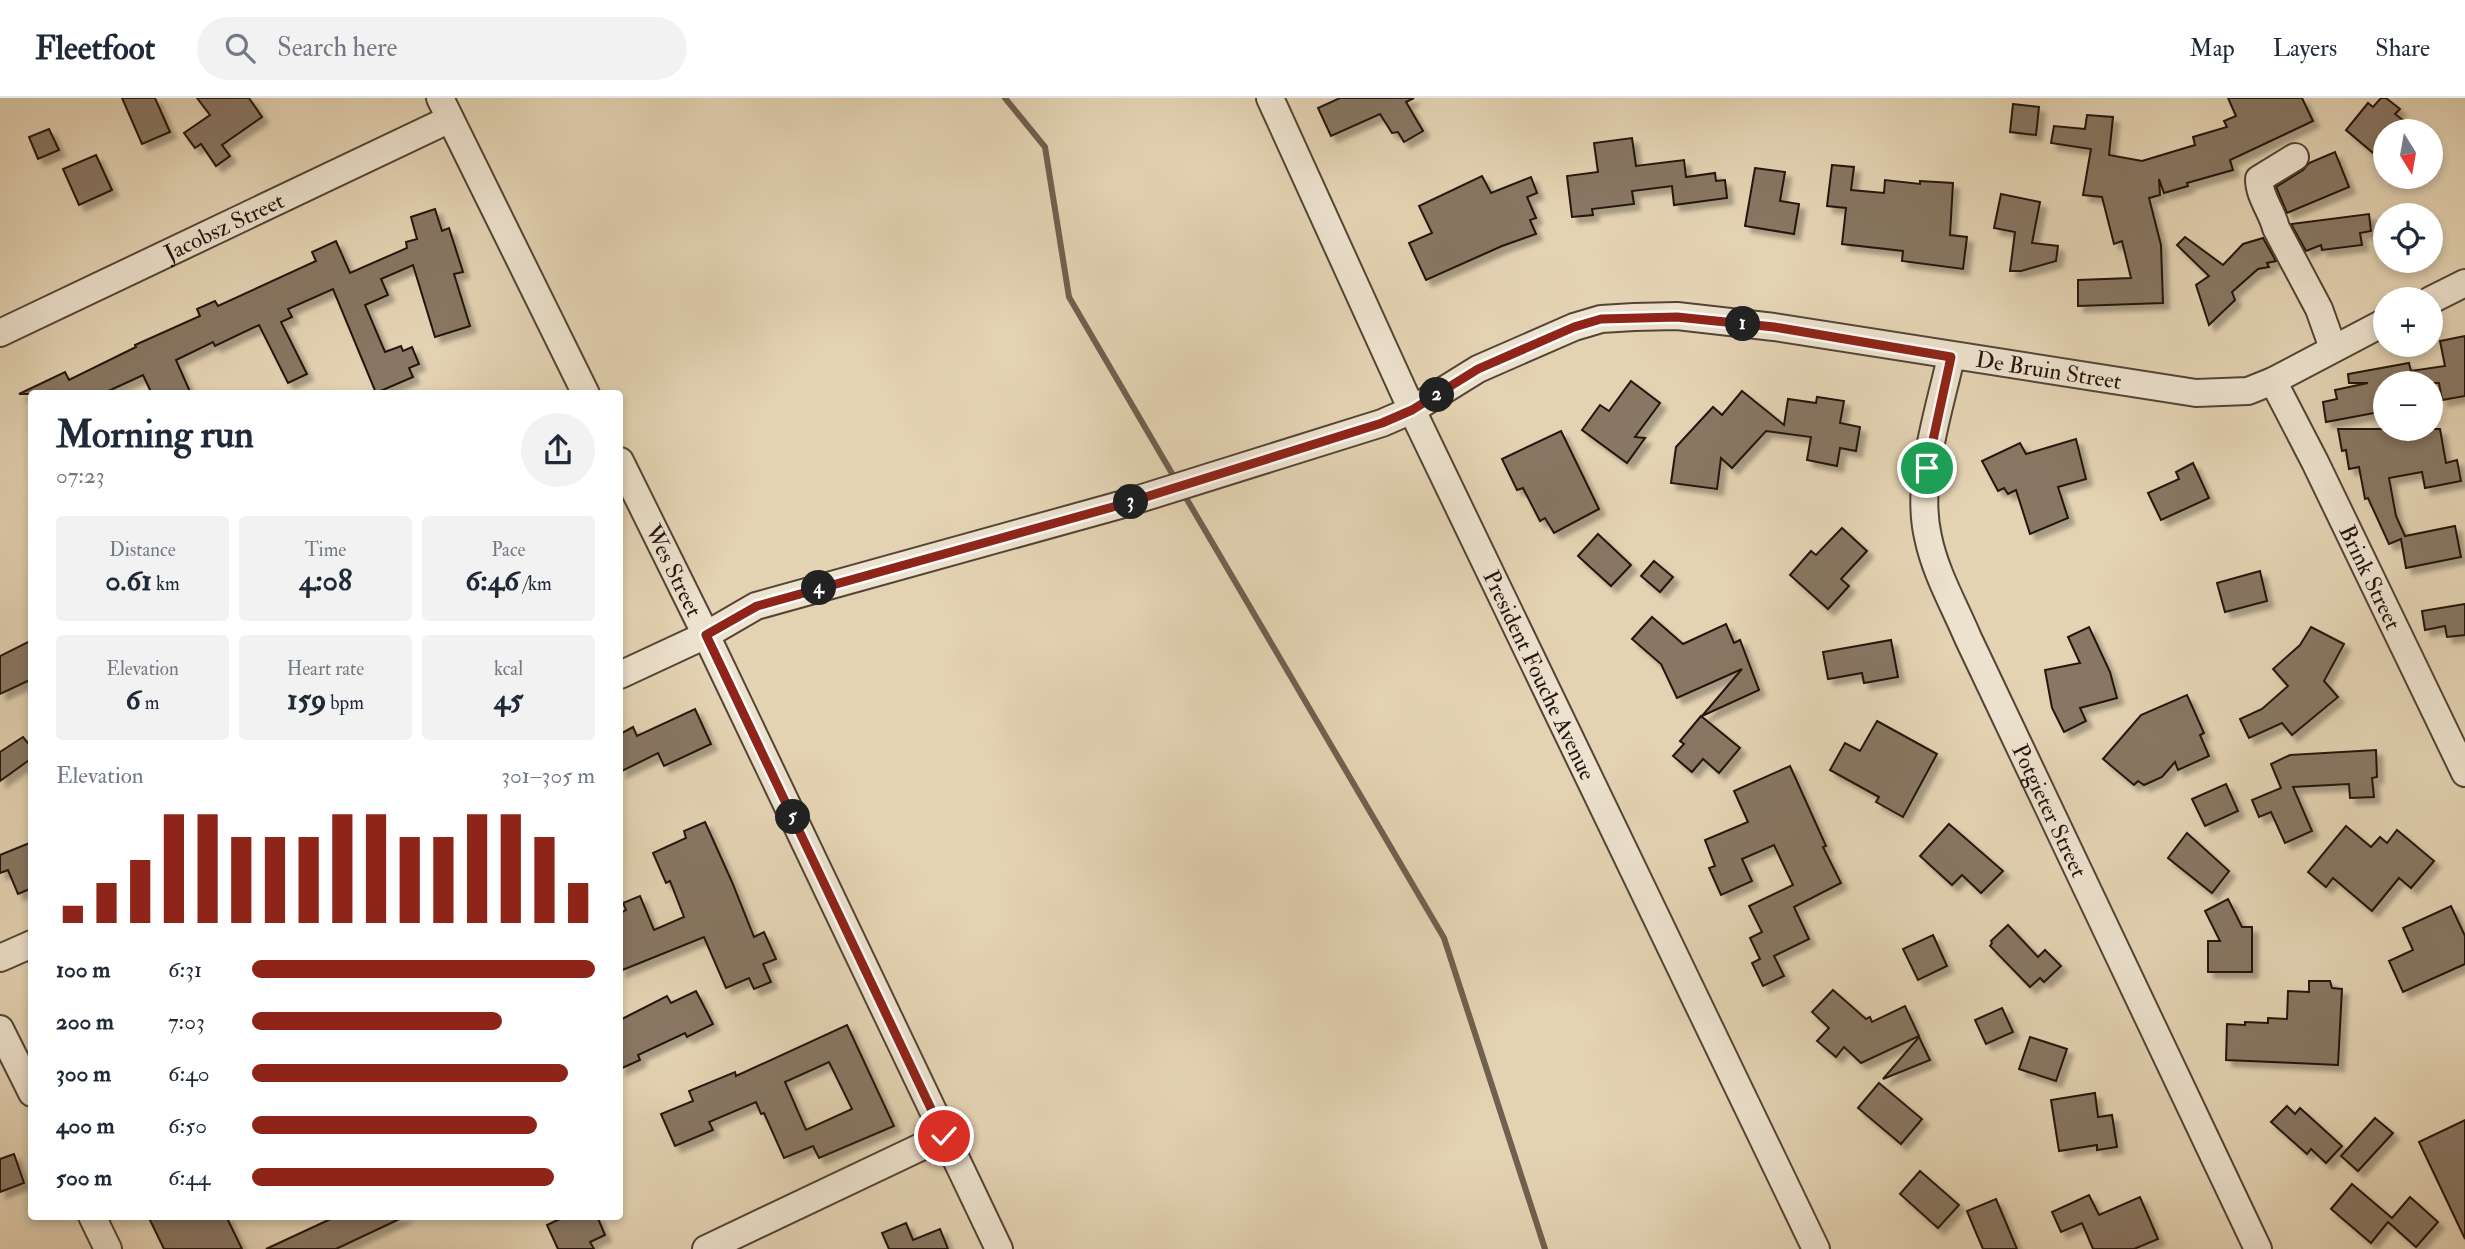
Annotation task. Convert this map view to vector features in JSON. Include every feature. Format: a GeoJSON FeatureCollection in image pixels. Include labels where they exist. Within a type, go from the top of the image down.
{"type":"FeatureCollection","features":[{"type":"Feature","properties":{"kind":"street","name":"President Fouche Avenue"},"geometry":{"type":"LineString","coordinates":[[1270,98],[1412,410],[1816,1249]]}},
{"type":"Feature","properties":{"kind":"street","name":"Jacobsz Street"},"geometry":{"type":"LineString","coordinates":[[0,333],[445,109]]}},
{"type":"Feature","properties":{"kind":"street"},"geometry":{"type":"LineString","coordinates":[[445,109],[584,390]]}},
{"type":"Feature","properties":{"kind":"street"},"geometry":{"type":"LineString","coordinates":[[2295,157],[2259,179],[2259,190],[2319,309],[2333,348]]}},
{"type":"Feature","properties":{"kind":"street"},"geometry":{"type":"LineString","coordinates":[[2443,294],[2465,283]]}},
{"type":"Feature","properties":{"kind":"street","name":"De Bruin Street"},"geometry":{"type":"LineString","coordinates":[[623,673],[706,635],[757,606],[1158,493],[1382,423],[1412,410],[1478,369],[1574,327],[1601,319],[1691,318],[1774,327],[1951,357],[2196,393],[2248,391],[2273,381],[2373,328]]}},
{"type":"Feature","properties":{"kind":"street","name":"Potgieter Street"},"geometry":{"type":"LineString","coordinates":[[1951,357],[1927,468],[1925,513],[1927,536],[1935,561],[1979,663],[2258,1249]]}},
{"type":"Feature","properties":{"kind":"street","name":"Brink Street"},"geometry":{"type":"LineString","coordinates":[[2273,381],[2321,473],[2465,774]]}},
{"type":"Feature","properties":{"kind":"street","name":"Wes Street"},"geometry":{"type":"LineString","coordinates":[[623,466],[999,1249]]}},
{"type":"Feature","properties":{"kind":"street"},"geometry":{"type":"LineString","coordinates":[[0,958],[28,946]]}},
{"type":"Feature","properties":{"kind":"street"},"geometry":{"type":"LineString","coordinates":[[0,1029],[28,1085]]}},
{"type":"Feature","properties":{"kind":"street"},"geometry":{"type":"LineString","coordinates":[[706,1249],[944,1136]]}},
{"type":"Feature","properties":{"kind":"street"},"geometry":{"type":"LineString","coordinates":[[94,1220],[108,1249]]}},
{"type":"Feature","properties":{"kind":"building"},"geometry":{"type":"Polygon","coordinates":[[[122,98],[155,98],[170,132],[142,144],[122,98]]]}},
{"type":"Feature","properties":{"kind":"building"},"geometry":{"type":"Polygon","coordinates":[[[197,98],[249,98],[262,117],[222,145],[230,156],[216,166],[201,144],[195,148],[184,133],[210,115],[197,98]]]}},
{"type":"Feature","properties":{"kind":"building"},"geometry":{"type":"Polygon","coordinates":[[[1340,98],[1414,98],[1406,102],[1423,131],[1404,142],[1398,132],[1392,133],[1380,114],[1331,136],[1318,108],[1340,98]]]}},
{"type":"Feature","properties":{"kind":"building"},"geometry":{"type":"Polygon","coordinates":[[[2228,98],[2302,98],[2313,121],[2230,160],[2233,170],[2187,183],[2188,186],[2164,193],[2159,179],[2160,195],[2149,198],[2161,245],[2163,303],[2078,306],[2078,280],[2131,278],[2122,241],[2114,244],[2102,197],[2083,195],[2091,149],[2051,143],[2054,126],[2085,129],[2087,115],[2113,117],[2109,155],[2142,161],[2195,145],[2193,137],[2227,127],[2224,121],[2236,116],[2228,98]]]}},
{"type":"Feature","properties":{"kind":"building"},"geometry":{"type":"Polygon","coordinates":[[[2381,98],[2386,98],[2400,109],[2395,114],[2401,119],[2373,119],[2373,153],[2346,130],[2368,103],[2373,107],[2381,98]]]}},
{"type":"Feature","properties":{"kind":"building"},"geometry":{"type":"Polygon","coordinates":[[[2013,104],[2039,107],[2036,135],[2010,132],[2013,104]]]}},
{"type":"Feature","properties":{"kind":"building"},"geometry":{"type":"Polygon","coordinates":[[[49,129],[59,150],[38,159],[29,137],[49,129]]]}},
{"type":"Feature","properties":{"kind":"building"},"geometry":{"type":"Polygon","coordinates":[[[1632,138],[1636,166],[1684,160],[1686,177],[1715,173],[1716,181],[1725,180],[1727,198],[1674,205],[1672,186],[1632,191],[1634,204],[1592,209],[1593,215],[1572,217],[1567,176],[1598,172],[1594,143],[1632,138]]]}},
{"type":"Feature","properties":{"kind":"building"},"geometry":{"type":"Polygon","coordinates":[[[2335,152],[2349,187],[2287,213],[2276,187],[2303,170],[2309,163],[2335,152]]]}},
{"type":"Feature","properties":{"kind":"building"},"geometry":{"type":"Polygon","coordinates":[[[96,155],[112,190],[79,205],[63,169],[96,155]]]}},
{"type":"Feature","properties":{"kind":"building"},"geometry":{"type":"Polygon","coordinates":[[[1832,165],[1854,167],[1851,190],[1884,193],[1885,180],[1920,184],[1920,181],[1953,183],[1950,235],[1967,237],[1963,269],[1902,261],[1903,251],[1842,244],[1846,208],[1827,206],[1832,165]]]}},
{"type":"Feature","properties":{"kind":"building"},"geometry":{"type":"Polygon","coordinates":[[[1755,168],[1785,172],[1780,201],[1799,204],[1794,234],[1745,226],[1755,168]]]}},
{"type":"Feature","properties":{"kind":"building"},"geometry":{"type":"Polygon","coordinates":[[[1482,176],[1491,193],[1531,177],[1537,193],[1527,197],[1536,218],[1530,220],[1536,234],[1426,280],[1409,243],[1432,233],[1419,206],[1482,176]]]}},
{"type":"Feature","properties":{"kind":"building"},"geometry":{"type":"Polygon","coordinates":[[[2001,194],[2040,202],[2032,243],[2058,246],[2056,261],[2021,271],[2010,271],[2015,232],[1994,228],[2001,194]]]}},
{"type":"Feature","properties":{"kind":"building"},"geometry":{"type":"Polygon","coordinates":[[[435,209],[442,231],[449,228],[463,272],[454,274],[470,326],[435,337],[413,265],[381,279],[388,295],[365,305],[385,352],[401,346],[403,351],[412,347],[419,364],[409,368],[413,377],[383,390],[375,390],[333,289],[288,309],[292,317],[281,322],[307,374],[288,383],[259,325],[215,346],[213,342],[176,360],[189,390],[150,390],[143,375],[111,390],[28,390],[28,394],[19,394],[65,372],[69,380],[136,347],[135,345],[200,316],[197,309],[215,301],[218,306],[316,261],[312,252],[336,241],[350,273],[407,248],[406,242],[417,239],[411,217],[435,209]]]}},
{"type":"Feature","properties":{"kind":"building"},"geometry":{"type":"Polygon","coordinates":[[[2369,214],[2371,231],[2360,233],[2362,245],[2322,250],[2321,245],[2306,251],[2291,224],[2369,214]]]}},
{"type":"Feature","properties":{"kind":"building"},"geometry":{"type":"Polygon","coordinates":[[[2185,237],[2223,265],[2243,244],[2263,238],[2276,261],[2267,263],[2269,267],[2258,269],[2232,292],[2235,300],[2209,325],[2196,285],[2209,276],[2177,245],[2185,237]]]}},
{"type":"Feature","properties":{"kind":"building"},"geometry":{"type":"Polygon","coordinates":[[[2465,336],[2465,396],[2443,400],[2443,371],[2411,371],[2445,366],[2443,340],[2465,336]]]}},
{"type":"Feature","properties":{"kind":"building"},"geometry":{"type":"Polygon","coordinates":[[[2409,363],[2411,371],[2373,371],[2373,413],[2326,422],[2323,402],[2337,399],[2335,390],[2368,383],[2349,383],[2348,374],[2409,363]]]}},
{"type":"Feature","properties":{"kind":"building"},"geometry":{"type":"Polygon","coordinates":[[[1631,381],[1660,403],[1635,437],[1645,438],[1627,463],[1582,430],[1600,405],[1609,411],[1631,381]]]}},
{"type":"Feature","properties":{"kind":"building"},"geometry":{"type":"Polygon","coordinates":[[[1742,391],[1784,425],[1788,399],[1816,403],[1817,397],[1844,401],[1840,423],[1860,427],[1856,451],[1840,448],[1837,466],[1807,460],[1811,437],[1766,431],[1732,468],[1721,458],[1717,489],[1671,483],[1676,447],[1713,407],[1722,415],[1742,391]]]}},
{"type":"Feature","properties":{"kind":"building"},"geometry":{"type":"Polygon","coordinates":[[[2338,429],[2373,429],[2373,441],[2442,441],[2446,463],[2457,460],[2461,481],[2425,488],[2422,472],[2389,478],[2396,516],[2405,536],[2455,526],[2461,557],[2406,568],[2401,539],[2389,544],[2368,498],[2365,499],[2359,467],[2349,469],[2346,450],[2342,451],[2338,429]]]}},
{"type":"Feature","properties":{"kind":"building"},"geometry":{"type":"Polygon","coordinates":[[[1561,431],[1599,509],[1554,533],[1545,518],[1540,521],[1523,488],[1517,490],[1502,459],[1561,431]]]}},
{"type":"Feature","properties":{"kind":"building"},"geometry":{"type":"Polygon","coordinates":[[[2076,439],[2086,479],[2058,487],[2068,518],[2030,534],[2016,490],[2008,494],[2004,488],[1998,491],[1982,461],[2020,443],[2026,454],[2076,439]]]}},
{"type":"Feature","properties":{"kind":"building"},"geometry":{"type":"Polygon","coordinates":[[[2193,463],[2209,498],[2161,520],[2148,493],[2179,479],[2176,472],[2193,463]]]}},
{"type":"Feature","properties":{"kind":"building"},"geometry":{"type":"Polygon","coordinates":[[[1842,528],[1867,551],[1841,579],[1849,586],[1828,609],[1790,575],[1811,551],[1816,555],[1842,528]]]}},
{"type":"Feature","properties":{"kind":"building"},"geometry":{"type":"Polygon","coordinates":[[[1598,534],[1631,565],[1611,586],[1578,556],[1598,534]]]}},
{"type":"Feature","properties":{"kind":"building"},"geometry":{"type":"Polygon","coordinates":[[[1654,561],[1673,577],[1660,592],[1641,576],[1654,561]]]}},
{"type":"Feature","properties":{"kind":"building"},"geometry":{"type":"Polygon","coordinates":[[[2260,571],[2267,601],[2225,612],[2217,583],[2260,571]]]}},
{"type":"Feature","properties":{"kind":"building"},"geometry":{"type":"Polygon","coordinates":[[[2465,604],[2465,635],[2447,637],[2445,626],[2425,630],[2422,611],[2465,604]]]}},
{"type":"Feature","properties":{"kind":"building"},"geometry":{"type":"Polygon","coordinates":[[[1652,617],[1683,644],[1726,624],[1734,643],[1740,640],[1759,690],[1702,716],[1742,669],[1677,698],[1661,664],[1632,639],[1652,617]]]}},
{"type":"Feature","properties":{"kind":"building"},"geometry":{"type":"Polygon","coordinates":[[[2089,627],[2110,672],[2117,698],[2080,708],[2086,721],[2064,732],[2052,708],[2045,670],[2080,663],[2068,637],[2089,627]]]}},
{"type":"Feature","properties":{"kind":"building"},"geometry":{"type":"Polygon","coordinates":[[[2311,627],[2344,644],[2324,681],[2338,697],[2292,735],[2282,723],[2249,738],[2240,719],[2262,709],[2288,686],[2273,669],[2300,645],[2311,627]]]}},
{"type":"Feature","properties":{"kind":"building"},"geometry":{"type":"Polygon","coordinates":[[[1891,640],[1898,677],[1864,683],[1862,673],[1828,679],[1823,652],[1891,640]]]}},
{"type":"Feature","properties":{"kind":"building"},"geometry":{"type":"Polygon","coordinates":[[[28,642],[28,681],[0,694],[0,656],[28,642]]]}},
{"type":"Feature","properties":{"kind":"building"},"geometry":{"type":"Polygon","coordinates":[[[2187,695],[2204,733],[2200,735],[2209,756],[2178,770],[2175,762],[2162,777],[2144,785],[2138,781],[2134,785],[2103,759],[2141,715],[2187,695]]]}},
{"type":"Feature","properties":{"kind":"building"},"geometry":{"type":"Polygon","coordinates":[[[695,709],[711,744],[664,766],[658,753],[623,770],[623,732],[633,727],[637,736],[695,709]]]}},
{"type":"Feature","properties":{"kind":"building"},"geometry":{"type":"Polygon","coordinates":[[[1701,716],[1740,748],[1719,773],[1703,759],[1692,772],[1673,756],[1684,744],[1680,741],[1701,716]]]}},
{"type":"Feature","properties":{"kind":"building"},"geometry":{"type":"Polygon","coordinates":[[[1877,721],[1937,754],[1903,817],[1876,802],[1879,797],[1830,770],[1845,743],[1860,751],[1877,721]]]}},
{"type":"Feature","properties":{"kind":"building"},"geometry":{"type":"Polygon","coordinates":[[[23,737],[28,743],[28,761],[0,781],[0,752],[23,737]]]}},
{"type":"Feature","properties":{"kind":"building"},"geometry":{"type":"Polygon","coordinates":[[[2376,750],[2377,777],[2372,778],[2374,797],[2350,798],[2349,784],[2293,787],[2312,831],[2285,843],[2271,812],[2259,817],[2252,800],[2281,788],[2271,764],[2290,755],[2376,750]]]}},
{"type":"Feature","properties":{"kind":"building"},"geometry":{"type":"Polygon","coordinates":[[[1790,766],[1826,846],[1823,847],[1841,883],[1794,907],[1809,939],[1774,956],[1784,976],[1763,986],[1752,963],[1760,959],[1750,938],[1762,932],[1749,906],[1793,885],[1774,845],[1742,859],[1752,881],[1721,895],[1709,868],[1715,866],[1705,840],[1748,822],[1734,791],[1790,766]]]}},
{"type":"Feature","properties":{"kind":"building"},"geometry":{"type":"Polygon","coordinates":[[[2226,784],[2238,811],[2205,826],[2192,799],[2226,784]]]}},
{"type":"Feature","properties":{"kind":"building"},"geometry":{"type":"Polygon","coordinates":[[[705,822],[754,937],[764,932],[776,959],[763,964],[771,982],[754,989],[749,978],[726,988],[704,937],[623,970],[623,912],[626,910],[623,903],[640,896],[654,930],[684,917],[670,881],[666,883],[653,853],[686,838],[684,831],[705,822]]]}},
{"type":"Feature","properties":{"kind":"building"},"geometry":{"type":"Polygon","coordinates":[[[1949,824],[2003,871],[1981,893],[1962,875],[1952,885],[1920,856],[1949,824]]]}},
{"type":"Feature","properties":{"kind":"building"},"geometry":{"type":"Polygon","coordinates":[[[2346,826],[2371,847],[2380,837],[2387,843],[2397,830],[2434,861],[2411,888],[2399,878],[2372,911],[2333,878],[2326,887],[2308,872],[2346,826]]]}},
{"type":"Feature","properties":{"kind":"building"},"geometry":{"type":"Polygon","coordinates":[[[2187,833],[2229,871],[2212,893],[2168,858],[2187,833]]]}},
{"type":"Feature","properties":{"kind":"building"},"geometry":{"type":"Polygon","coordinates":[[[28,844],[28,890],[18,894],[8,870],[0,873],[0,855],[28,844]]]}},
{"type":"Feature","properties":{"kind":"building"},"geometry":{"type":"Polygon","coordinates":[[[2228,899],[2242,927],[2252,927],[2252,972],[2208,972],[2208,941],[2220,941],[2205,911],[2228,899]]]}},
{"type":"Feature","properties":{"kind":"building"},"geometry":{"type":"Polygon","coordinates":[[[2451,906],[2465,936],[2465,964],[2403,992],[2389,961],[2413,950],[2403,928],[2451,906]]]}},
{"type":"Feature","properties":{"kind":"building"},"geometry":{"type":"Polygon","coordinates":[[[2008,925],[2038,957],[2045,950],[2061,966],[2044,982],[2040,978],[2030,987],[1990,946],[1991,941],[2008,925]]]}},
{"type":"Feature","properties":{"kind":"building"},"geometry":{"type":"Polygon","coordinates":[[[1933,935],[1947,966],[1918,980],[1903,949],[1933,935]]]}},
{"type":"Feature","properties":{"kind":"building"},"geometry":{"type":"Polygon","coordinates":[[[2309,981],[2330,981],[2332,988],[2342,989],[2338,1065],[2226,1060],[2227,1024],[2268,1023],[2268,1018],[2287,1019],[2288,991],[2309,992],[2309,981]]]}},
{"type":"Feature","properties":{"kind":"building"},"geometry":{"type":"Polygon","coordinates":[[[1833,990],[1866,1019],[1870,1017],[1872,1022],[1905,1006],[1919,1036],[1861,1063],[1844,1047],[1836,1057],[1817,1041],[1829,1028],[1812,1012],[1833,990]]]}},
{"type":"Feature","properties":{"kind":"building"},"geometry":{"type":"Polygon","coordinates":[[[696,991],[713,1024],[687,1037],[685,1033],[638,1055],[640,1060],[623,1068],[623,1018],[667,996],[671,1003],[696,991]]]}},
{"type":"Feature","properties":{"kind":"building"},"geometry":{"type":"Polygon","coordinates":[[[2002,1008],[2013,1032],[1986,1044],[1975,1020],[2002,1008]]]}},
{"type":"Feature","properties":{"kind":"building"},"geometry":{"type":"Polygon","coordinates":[[[847,1025],[894,1126],[819,1158],[813,1146],[784,1158],[764,1113],[761,1114],[756,1102],[709,1122],[713,1130],[675,1146],[661,1114],[693,1101],[689,1091],[735,1072],[736,1076],[847,1025]],[[829,1062],[785,1082],[806,1130],[852,1109],[829,1062]]]}},
{"type":"Feature","properties":{"kind":"building"},"geometry":{"type":"Polygon","coordinates":[[[1919,1037],[1930,1060],[1883,1079],[1919,1037]]]}},
{"type":"Feature","properties":{"kind":"building"},"geometry":{"type":"Polygon","coordinates":[[[2030,1037],[2067,1049],[2056,1081],[2019,1069],[2030,1037]]]}},
{"type":"Feature","properties":{"kind":"building"},"geometry":{"type":"Polygon","coordinates":[[[1879,1083],[1922,1119],[1901,1144],[1858,1108],[1879,1083]]]}},
{"type":"Feature","properties":{"kind":"building"},"geometry":{"type":"Polygon","coordinates":[[[2095,1093],[2098,1117],[2112,1115],[2117,1147],[2097,1150],[2097,1145],[2059,1151],[2051,1100],[2095,1093]]]}},
{"type":"Feature","properties":{"kind":"building"},"geometry":{"type":"Polygon","coordinates":[[[2287,1106],[2295,1114],[2300,1108],[2342,1146],[2326,1163],[2311,1149],[2307,1154],[2271,1122],[2287,1106]]]}},
{"type":"Feature","properties":{"kind":"building"},"geometry":{"type":"Polygon","coordinates":[[[2375,1118],[2393,1133],[2358,1171],[2341,1156],[2375,1118]]]}},
{"type":"Feature","properties":{"kind":"building"},"geometry":{"type":"Polygon","coordinates":[[[2465,1120],[2465,1239],[2419,1142],[2465,1120]]]}},
{"type":"Feature","properties":{"kind":"building"},"geometry":{"type":"Polygon","coordinates":[[[14,1154],[24,1183],[0,1192],[0,1159],[14,1154]]]}},
{"type":"Feature","properties":{"kind":"building"},"geometry":{"type":"Polygon","coordinates":[[[1920,1171],[1959,1205],[1938,1228],[1900,1194],[1920,1171]]]}},
{"type":"Feature","properties":{"kind":"building"},"geometry":{"type":"Polygon","coordinates":[[[2352,1184],[2392,1218],[2410,1197],[2438,1222],[2416,1247],[2388,1222],[2371,1243],[2331,1209],[2352,1184]]]}},
{"type":"Feature","properties":{"kind":"building"},"geometry":{"type":"Polygon","coordinates":[[[2089,1195],[2099,1215],[2140,1197],[2158,1239],[2134,1249],[2093,1249],[2082,1223],[2061,1232],[2052,1212],[2089,1195]]]}},
{"type":"Feature","properties":{"kind":"building"},"geometry":{"type":"Polygon","coordinates":[[[1996,1199],[2017,1249],[1983,1249],[1974,1228],[1967,1211],[1996,1199]]]}},
{"type":"Feature","properties":{"kind":"building"},"geometry":{"type":"Polygon","coordinates":[[[150,1220],[228,1220],[242,1249],[164,1249],[150,1220]]]}},
{"type":"Feature","properties":{"kind":"building"},"geometry":{"type":"Polygon","coordinates":[[[328,1220],[398,1220],[336,1249],[266,1249],[328,1220]]]}},
{"type":"Feature","properties":{"kind":"building"},"geometry":{"type":"Polygon","coordinates":[[[558,1220],[599,1220],[605,1235],[590,1242],[594,1249],[558,1249],[547,1225],[558,1220]]]}},
{"type":"Feature","properties":{"kind":"building"},"geometry":{"type":"Polygon","coordinates":[[[906,1223],[913,1240],[940,1229],[948,1249],[889,1249],[882,1233],[906,1223]]]}},
{"type":"Feature","properties":{"kind":"waterway"},"geometry":{"type":"LineString","coordinates":[[1005,98],[1045,147],[1069,297],[1177,482]]}},
{"type":"Feature","properties":{"kind":"waterway"},"geometry":{"type":"LineString","coordinates":[[1182,491],[1444,938],[1545,1249]]}},
{"type":"Feature","properties":{"kind":"route"},"geometry":{"type":"LineString","coordinates":[[944,1136],[706,635],[757,606],[1120,505],[1382,423],[1412,410],[1478,369],[1574,327],[1601,319],[1677,317],[1774,327],[1951,357],[1927,468]]}}]}
